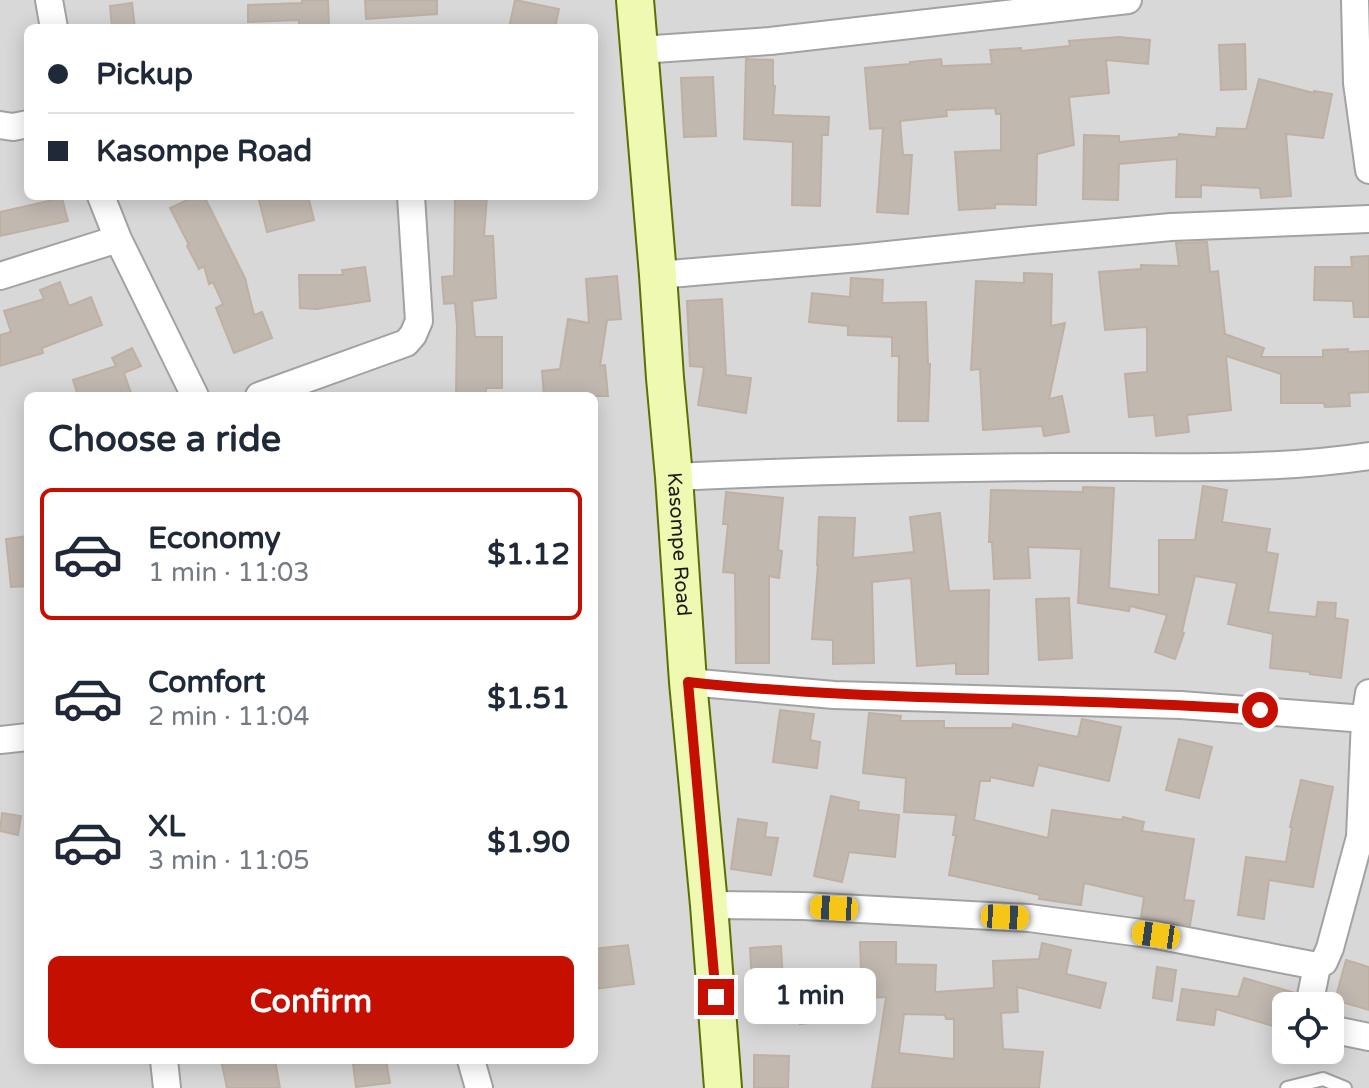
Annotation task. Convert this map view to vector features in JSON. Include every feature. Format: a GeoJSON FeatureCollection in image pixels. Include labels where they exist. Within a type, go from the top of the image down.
{"type":"FeatureCollection","features":[{"type":"Feature","properties":{"kind":"street"},"geometry":{"type":"LineString","coordinates":[[49,0],[53,24]]}},
{"type":"Feature","properties":{"kind":"street","name":"Kasompe Road"},"geometry":{"type":"LineString","coordinates":[[635,0],[723,1088]]}},
{"type":"Feature","properties":{"kind":"street"},"geometry":{"type":"LineString","coordinates":[[640,50],[770,41],[1128,0]]}},
{"type":"Feature","properties":{"kind":"street"},"geometry":{"type":"LineString","coordinates":[[1355,0],[1357,83],[1369,170]]}},
{"type":"Feature","properties":{"kind":"street"},"geometry":{"type":"LineString","coordinates":[[0,125],[24,125]]}},
{"type":"Feature","properties":{"kind":"street"},"geometry":{"type":"LineString","coordinates":[[103,200],[118,239],[193,392]]}},
{"type":"Feature","properties":{"kind":"street"},"geometry":{"type":"LineString","coordinates":[[270,392],[406,343],[413,335],[419,321],[411,200]]}},
{"type":"Feature","properties":{"kind":"street"},"geometry":{"type":"LineString","coordinates":[[658,275],[1171,227],[1369,219]]}},
{"type":"Feature","properties":{"kind":"street"},"geometry":{"type":"LineString","coordinates":[[0,276],[118,239]]}},
{"type":"Feature","properties":{"kind":"street"},"geometry":{"type":"LineString","coordinates":[[674,477],[858,469],[1245,466],[1369,456]]}},
{"type":"Feature","properties":{"kind":"street"},"geometry":{"type":"LineString","coordinates":[[688,682],[834,695],[1181,705],[1365,719]]}},
{"type":"Feature","properties":{"kind":"street"},"geometry":{"type":"LineString","coordinates":[[709,905],[803,906],[1029,918],[1156,935],[1317,966],[1324,962],[1330,948],[1364,837],[1365,719],[1369,693]]}},
{"type":"Feature","properties":{"kind":"street"},"geometry":{"type":"LineString","coordinates":[[0,740],[24,737]]}},
{"type":"Feature","properties":{"kind":"street"},"geometry":{"type":"LineString","coordinates":[[1312,992],[1317,966]]}},
{"type":"Feature","properties":{"kind":"street"},"geometry":{"type":"LineString","coordinates":[[1344,1032],[1369,1037]]}},
{"type":"Feature","properties":{"kind":"street"},"geometry":{"type":"LineString","coordinates":[[164,1064],[167,1088]]}},
{"type":"Feature","properties":{"kind":"street"},"geometry":{"type":"LineString","coordinates":[[472,1064],[479,1088]]}},
{"type":"Feature","properties":{"kind":"lane"},"geometry":{"type":"LineString","coordinates":[[1287,1088],[1323,1079],[1345,1088]]}},
{"type":"Feature","properties":{"kind":"shaded area"},"geometry":{"type":"Polygon","coordinates":[[[0,0],[1369,0],[1369,1088],[0,1088],[0,0]]]}},
{"type":"Feature","properties":{"kind":"building"},"geometry":{"type":"Polygon","coordinates":[[[302,0],[328,0],[329,24],[299,24],[299,20],[248,22],[248,5],[302,3],[302,0]]]}},
{"type":"Feature","properties":{"kind":"building"},"geometry":{"type":"Polygon","coordinates":[[[365,0],[437,0],[437,14],[366,19],[365,0]]]}},
{"type":"Feature","properties":{"kind":"building"},"geometry":{"type":"Polygon","coordinates":[[[515,0],[559,9],[556,24],[510,24],[515,0]]]}},
{"type":"Feature","properties":{"kind":"building"},"geometry":{"type":"Polygon","coordinates":[[[132,3],[135,24],[112,24],[110,6],[132,3]]]}},
{"type":"Feature","properties":{"kind":"building"},"geometry":{"type":"Polygon","coordinates":[[[1119,37],[1150,40],[1148,64],[1106,60],[1109,93],[1069,97],[1074,145],[1037,154],[1036,205],[995,204],[995,208],[959,210],[955,152],[1001,150],[1001,114],[996,114],[995,108],[946,110],[947,116],[900,121],[903,155],[912,155],[908,214],[877,212],[883,128],[870,129],[865,68],[941,59],[942,66],[992,64],[990,50],[1021,48],[1021,51],[1070,46],[1069,41],[1119,37]]]}},
{"type":"Feature","properties":{"kind":"building"},"geometry":{"type":"Polygon","coordinates":[[[1245,44],[1246,89],[1221,90],[1219,45],[1245,44]]]}},
{"type":"Feature","properties":{"kind":"building"},"geometry":{"type":"Polygon","coordinates":[[[746,59],[773,60],[773,115],[829,117],[828,135],[822,135],[820,206],[792,205],[793,142],[744,139],[746,59]]]}},
{"type":"Feature","properties":{"kind":"building"},"geometry":{"type":"Polygon","coordinates":[[[713,77],[716,136],[684,137],[681,78],[713,77]]]}},
{"type":"Feature","properties":{"kind":"building"},"geometry":{"type":"Polygon","coordinates":[[[1259,79],[1314,93],[1332,94],[1323,138],[1286,134],[1291,196],[1261,198],[1260,188],[1201,185],[1201,197],[1176,197],[1177,159],[1119,164],[1118,200],[1083,199],[1084,135],[1119,136],[1119,142],[1178,137],[1179,134],[1216,137],[1217,128],[1246,129],[1259,79]]]}},
{"type":"Feature","properties":{"kind":"building"},"geometry":{"type":"Polygon","coordinates":[[[63,200],[68,221],[0,236],[0,212],[63,200]]]}},
{"type":"Feature","properties":{"kind":"building"},"geometry":{"type":"Polygon","coordinates":[[[187,200],[206,200],[245,278],[254,315],[262,312],[272,338],[234,353],[216,308],[223,304],[213,282],[209,284],[204,266],[199,269],[170,208],[187,200]]]}},
{"type":"Feature","properties":{"kind":"building"},"geometry":{"type":"Polygon","coordinates":[[[259,200],[309,200],[314,220],[267,232],[259,200]]]}},
{"type":"Feature","properties":{"kind":"building"},"geometry":{"type":"Polygon","coordinates":[[[455,200],[487,200],[484,236],[493,236],[496,298],[472,301],[475,337],[502,337],[502,388],[486,388],[486,392],[456,392],[455,303],[444,304],[442,277],[454,276],[455,200]]]}},
{"type":"Feature","properties":{"kind":"building"},"geometry":{"type":"Polygon","coordinates":[[[1207,242],[1210,272],[1218,271],[1225,334],[1264,348],[1261,357],[1323,357],[1323,350],[1369,351],[1369,392],[1349,393],[1350,406],[1281,403],[1281,374],[1226,356],[1231,410],[1187,415],[1189,432],[1156,436],[1154,415],[1129,417],[1125,374],[1147,372],[1147,327],[1105,330],[1099,272],[1141,269],[1141,265],[1179,266],[1176,243],[1207,242]]]}},
{"type":"Feature","properties":{"kind":"building"},"geometry":{"type":"Polygon","coordinates":[[[1369,256],[1369,317],[1354,317],[1353,301],[1314,300],[1315,267],[1352,267],[1351,257],[1369,256]]]}},
{"type":"Feature","properties":{"kind":"building"},"geometry":{"type":"Polygon","coordinates":[[[365,267],[370,301],[317,309],[300,308],[299,275],[343,275],[342,270],[365,267]]]}},
{"type":"Feature","properties":{"kind":"building"},"geometry":{"type":"Polygon","coordinates":[[[1024,273],[1052,274],[1051,326],[1065,323],[1049,399],[1062,396],[1069,432],[1044,436],[1042,426],[983,430],[980,369],[971,370],[976,281],[1024,283],[1024,273]]]}},
{"type":"Feature","properties":{"kind":"building"},"geometry":{"type":"Polygon","coordinates":[[[617,276],[621,319],[607,320],[600,366],[605,365],[608,396],[598,396],[598,392],[544,392],[542,371],[560,369],[568,319],[589,323],[586,279],[617,276]]]}},
{"type":"Feature","properties":{"kind":"building"},"geometry":{"type":"Polygon","coordinates":[[[851,278],[883,280],[882,303],[926,302],[930,364],[928,421],[898,421],[899,356],[892,356],[892,337],[848,335],[848,326],[809,322],[812,293],[850,297],[851,278]]]}},
{"type":"Feature","properties":{"kind":"building"},"geometry":{"type":"Polygon","coordinates":[[[60,282],[69,306],[91,297],[102,325],[42,348],[43,353],[0,366],[0,335],[11,332],[4,311],[44,299],[40,290],[60,282]]]}},
{"type":"Feature","properties":{"kind":"building"},"geometry":{"type":"Polygon","coordinates":[[[722,299],[726,375],[751,378],[746,413],[698,405],[704,367],[690,366],[687,301],[722,299]]]}},
{"type":"Feature","properties":{"kind":"building"},"geometry":{"type":"Polygon","coordinates":[[[132,348],[141,366],[124,373],[131,392],[77,392],[73,380],[116,366],[112,358],[132,348]]]}},
{"type":"Feature","properties":{"kind":"building"},"geometry":{"type":"Polygon","coordinates":[[[1203,486],[1227,490],[1222,522],[1270,529],[1266,552],[1278,554],[1268,612],[1316,617],[1318,602],[1336,603],[1335,618],[1348,620],[1341,678],[1270,668],[1273,634],[1228,624],[1237,583],[1195,576],[1184,633],[1175,659],[1155,652],[1167,615],[1130,606],[1129,611],[1078,603],[1081,549],[1028,547],[1030,578],[994,579],[992,542],[989,542],[991,490],[1083,492],[1083,487],[1114,488],[1109,588],[1159,595],[1159,540],[1195,540],[1203,486]]]}},
{"type":"Feature","properties":{"kind":"building"},"geometry":{"type":"Polygon","coordinates":[[[726,492],[783,498],[779,578],[769,576],[769,663],[736,663],[735,573],[723,572],[728,524],[723,524],[726,492]]]}},
{"type":"Feature","properties":{"kind":"building"},"geometry":{"type":"Polygon","coordinates":[[[940,513],[949,591],[989,590],[988,674],[956,674],[956,663],[917,666],[911,578],[872,582],[874,663],[833,664],[833,640],[812,639],[819,517],[855,518],[853,558],[914,552],[910,517],[940,513]]]}},
{"type":"Feature","properties":{"kind":"building"},"geometry":{"type":"Polygon","coordinates":[[[24,537],[24,586],[11,587],[6,539],[24,537]]]}},
{"type":"Feature","properties":{"kind":"building"},"geometry":{"type":"Polygon","coordinates":[[[1069,598],[1072,658],[1039,660],[1036,599],[1069,598]]]}},
{"type":"Feature","properties":{"kind":"building"},"geometry":{"type":"Polygon","coordinates":[[[780,710],[814,714],[810,740],[820,742],[817,768],[773,762],[780,710]]]}},
{"type":"Feature","properties":{"kind":"building"},"geometry":{"type":"Polygon","coordinates":[[[869,713],[901,716],[900,721],[944,721],[944,728],[1012,728],[1013,724],[1078,737],[1082,719],[1121,727],[1109,781],[1038,765],[1033,786],[990,777],[990,781],[980,781],[974,820],[1048,838],[1052,810],[1122,820],[1123,817],[1144,822],[1142,831],[1194,839],[1184,900],[1194,901],[1190,925],[1141,917],[1144,897],[1084,883],[1081,905],[1039,899],[1040,895],[949,875],[956,815],[904,812],[906,778],[863,773],[869,713]]]}},
{"type":"Feature","properties":{"kind":"building"},"geometry":{"type":"Polygon","coordinates":[[[1179,739],[1212,747],[1199,798],[1166,790],[1179,739]]]}},
{"type":"Feature","properties":{"kind":"building"},"geometry":{"type":"Polygon","coordinates":[[[1301,780],[1333,787],[1313,887],[1269,880],[1264,919],[1238,915],[1246,857],[1286,862],[1301,780]]]}},
{"type":"Feature","properties":{"kind":"building"},"geometry":{"type":"Polygon","coordinates":[[[831,796],[859,802],[858,810],[899,815],[895,857],[849,852],[842,882],[814,876],[831,796]]]}},
{"type":"Feature","properties":{"kind":"building"},"geometry":{"type":"Polygon","coordinates":[[[2,813],[21,816],[18,835],[0,831],[2,813]]]}},
{"type":"Feature","properties":{"kind":"building"},"geometry":{"type":"Polygon","coordinates":[[[738,819],[767,823],[765,837],[778,838],[771,875],[731,869],[738,819]]]}},
{"type":"Feature","properties":{"kind":"building"},"geometry":{"type":"Polygon","coordinates":[[[860,942],[896,942],[896,964],[936,965],[935,992],[994,988],[993,961],[1039,959],[1042,943],[1071,950],[1066,974],[1106,983],[1100,1008],[1017,987],[1018,1012],[1001,1013],[1003,1049],[1043,1052],[1039,1088],[872,1088],[886,997],[862,998],[860,942]],[[904,1014],[899,1053],[954,1059],[954,1019],[946,1019],[945,1015],[904,1014]]]}},
{"type":"Feature","properties":{"kind":"building"},"geometry":{"type":"Polygon","coordinates":[[[628,945],[634,984],[598,988],[598,949],[628,945]]]}},
{"type":"Feature","properties":{"kind":"building"},"geometry":{"type":"Polygon","coordinates":[[[781,946],[784,1000],[834,994],[837,1020],[800,1024],[799,1017],[754,1019],[750,948],[781,946]]]}},
{"type":"Feature","properties":{"kind":"building"},"geometry":{"type":"Polygon","coordinates":[[[1346,960],[1369,967],[1369,1010],[1344,1003],[1344,992],[1337,992],[1346,960]]]}},
{"type":"Feature","properties":{"kind":"building"},"geometry":{"type":"Polygon","coordinates":[[[1157,967],[1176,970],[1172,1001],[1153,998],[1157,967]]]}},
{"type":"Feature","properties":{"kind":"building"},"geometry":{"type":"Polygon","coordinates":[[[1244,978],[1292,992],[1272,992],[1272,1026],[1216,1009],[1214,1025],[1177,1020],[1182,989],[1238,997],[1244,978]]]}},
{"type":"Feature","properties":{"kind":"building"},"geometry":{"type":"Polygon","coordinates":[[[754,1055],[789,1056],[788,1088],[754,1088],[754,1055]]]}},
{"type":"Feature","properties":{"kind":"building"},"geometry":{"type":"Polygon","coordinates":[[[222,1064],[276,1064],[280,1088],[227,1088],[222,1064]]]}},
{"type":"Feature","properties":{"kind":"building"},"geometry":{"type":"Polygon","coordinates":[[[353,1064],[387,1064],[390,1083],[356,1087],[353,1064]]]}},
{"type":"Feature","properties":{"kind":"route"},"geometry":{"type":"LineString","coordinates":[[716,997],[688,682],[834,695],[1142,703],[1260,710]]}}]}
